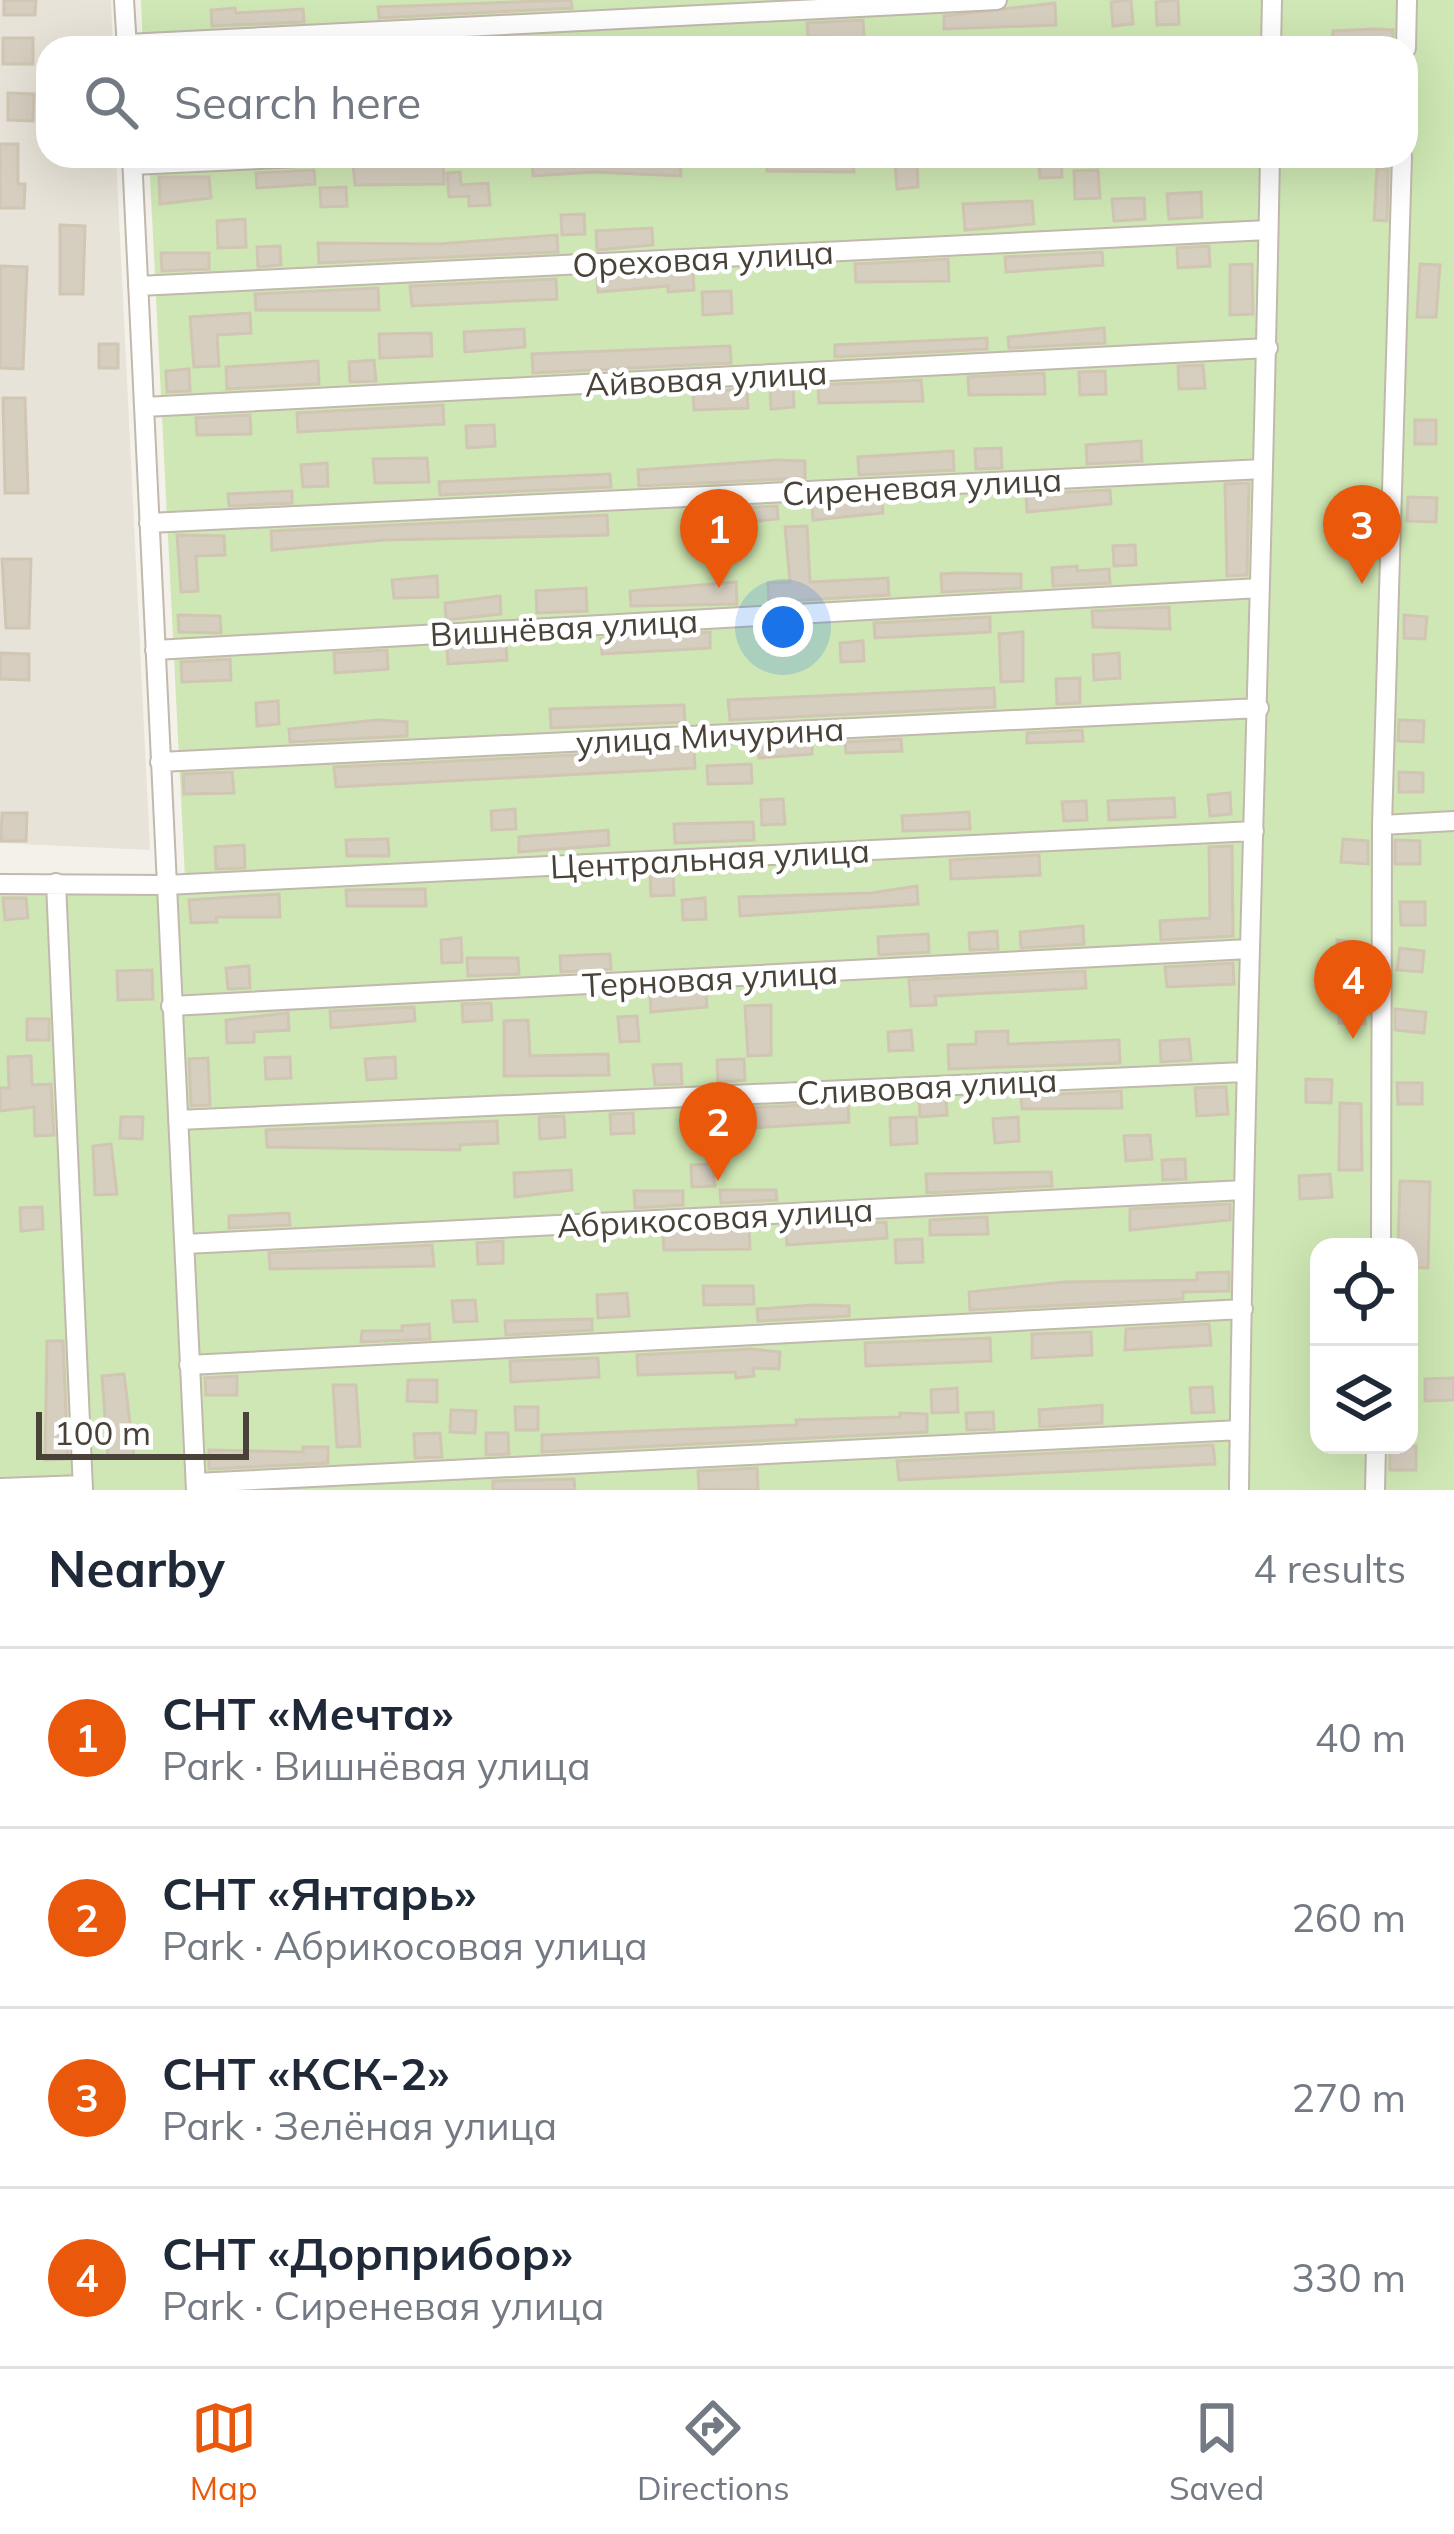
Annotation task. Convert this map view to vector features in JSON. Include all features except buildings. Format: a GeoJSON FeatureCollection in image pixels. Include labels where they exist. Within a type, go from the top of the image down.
{"type":"FeatureCollection","features":[{"type":"Feature","properties":{"kind":"street"},"geometry":{"type":"LineString","coordinates":[[124,0],[126,36]]}},
{"type":"Feature","properties":{"kind":"street"},"geometry":{"type":"LineString","coordinates":[[316,36],[997,0]]}},
{"type":"Feature","properties":{"kind":"street"},"geometry":{"type":"LineString","coordinates":[[1271,36],[1272,0]]}},
{"type":"Feature","properties":{"kind":"street"},"geometry":{"type":"LineString","coordinates":[[1406,36],[1407,0]]}},
{"type":"Feature","properties":{"kind":"street"},"geometry":{"type":"LineString","coordinates":[[132,168],[196,1486],[1240,1430]]}},
{"type":"Feature","properties":{"kind":"street"},"geometry":{"type":"LineString","coordinates":[[1239,1490],[1244,1072],[1259,708],[1270,168]]}},
{"type":"Feature","properties":{"kind":"street"},"geometry":{"type":"LineString","coordinates":[[1381,1238],[1382,825],[1402,168]]}},
{"type":"Feature","properties":{"kind":"street","name":"Ореховая улица"},"geometry":{"type":"LineString","coordinates":[[138,286],[1268,230]]}},
{"type":"Feature","properties":{"kind":"street","name":"Айвовая улица"},"geometry":{"type":"LineString","coordinates":[[143,407],[1268,348]]}},
{"type":"Feature","properties":{"kind":"street","name":"Сиреневая улица"},"geometry":{"type":"LineString","coordinates":[[149,523],[1263,469]]}},
{"type":"Feature","properties":{"kind":"street","name":"Вишнёвая улица"},"geometry":{"type":"LineString","coordinates":[[155,650],[1260,588]]}},
{"type":"Feature","properties":{"kind":"street","name":"улица Мичурина"},"geometry":{"type":"LineString","coordinates":[[160,763],[1259,708]]}},
{"type":"Feature","properties":{"kind":"street"},"geometry":{"type":"LineString","coordinates":[[1382,825],[1454,821]]}},
{"type":"Feature","properties":{"kind":"street","name":"Центральная улица"},"geometry":{"type":"LineString","coordinates":[[0,884],[166,885],[1254,831]]}},
{"type":"Feature","properties":{"kind":"street"},"geometry":{"type":"LineString","coordinates":[[0,1488],[83,1488],[56,884]]}},
{"type":"Feature","properties":{"kind":"street","name":"Терновая улица"},"geometry":{"type":"LineString","coordinates":[[171,1006],[1249,949]]}},
{"type":"Feature","properties":{"kind":"street","name":"Сливовая улица"},"geometry":{"type":"LineString","coordinates":[[178,1120],[1244,1072]]}},
{"type":"Feature","properties":{"kind":"street","name":"Абрикосовая улица"},"geometry":{"type":"LineString","coordinates":[[185,1244],[1244,1190]]}},
{"type":"Feature","properties":{"kind":"street"},"geometry":{"type":"LineString","coordinates":[[189,1365],[1244,1309]]}},
{"type":"Feature","properties":{"kind":"street"},"geometry":{"type":"LineString","coordinates":[[1375,1490],[1376,1454]]}},
{"type":"Feature","properties":{"kind":"shaded area"},"geometry":{"type":"Polygon","coordinates":[[[0,0],[111,0],[112,36],[36,36],[36,168],[117,168],[150,850],[0,843],[0,0]]]}},
{"type":"Feature","properties":{"kind":"green space"},"geometry":{"type":"Polygon","coordinates":[[[141,0],[1454,0],[1454,1490],[0,1490],[0,884],[185,878],[150,168],[1418,168],[1418,36],[142,36],[141,0]]]}},
{"type":"Feature","properties":{"kind":"place","name":"СНТ «КСК-2»"},"geometry":{"type":"Point","coordinates":[1362,584]}},
{"type":"Feature","properties":{"kind":"place","name":"СНТ «Мечта»"},"geometry":{"type":"Point","coordinates":[719,588]}},
{"type":"Feature","properties":{"kind":"place","name":"СНТ «Дорприбор»"},"geometry":{"type":"Point","coordinates":[1353,1039]}},
{"type":"Feature","properties":{"kind":"place","name":"СНТ «Янтарь»"},"geometry":{"type":"Point","coordinates":[718,1181]}}]}
